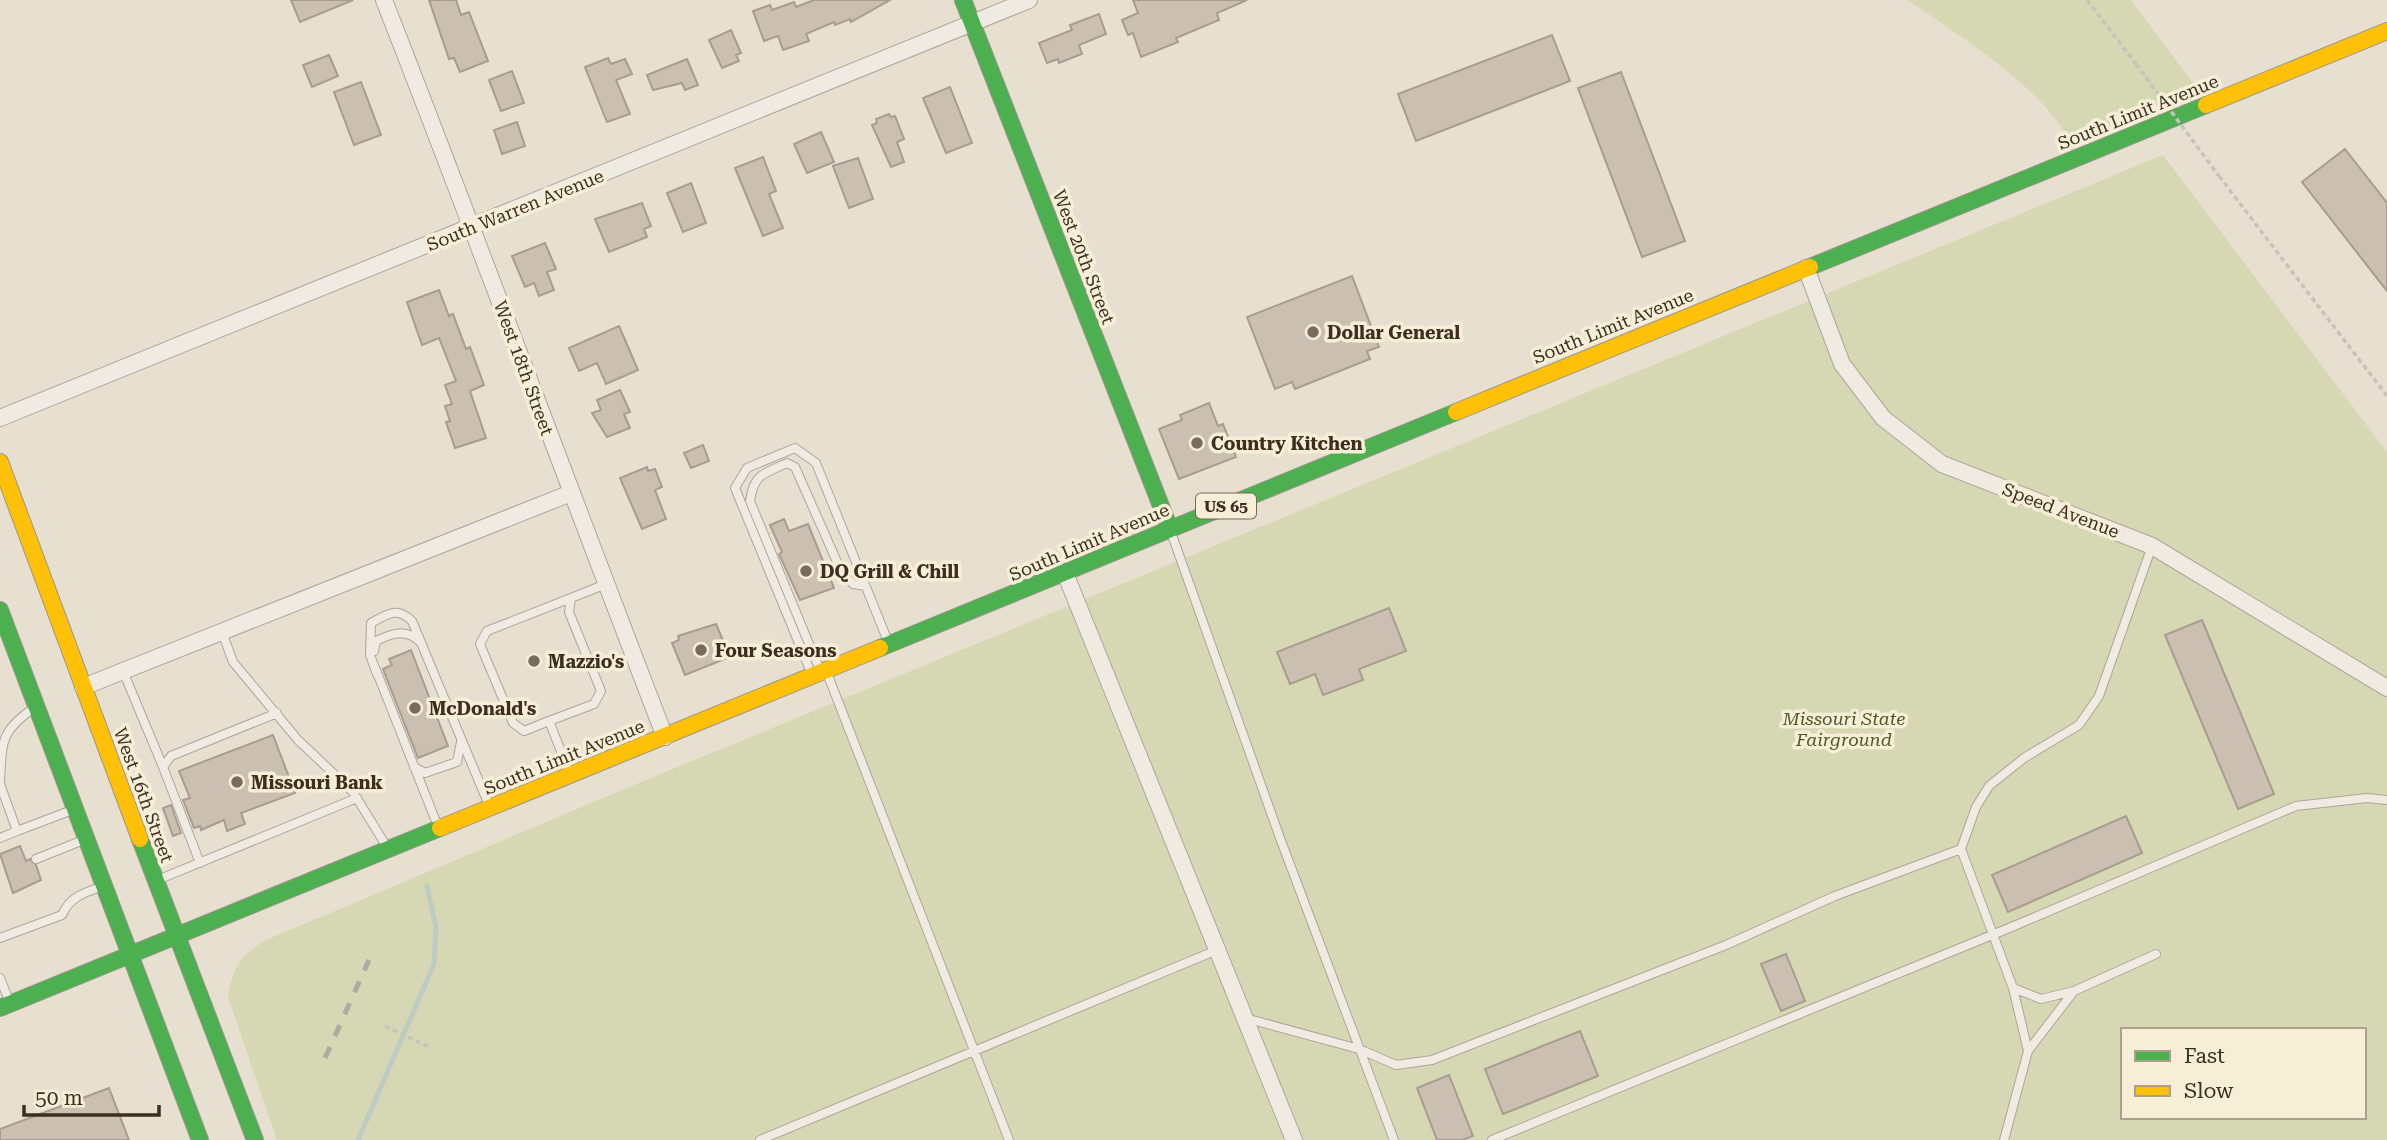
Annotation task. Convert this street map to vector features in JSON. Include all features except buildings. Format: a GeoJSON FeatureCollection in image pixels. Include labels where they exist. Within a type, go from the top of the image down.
{"type":"FeatureCollection","features":[{"type":"Feature","properties":{"kind":"main road","name":"West 20th Street"},"geometry":{"type":"LineString","coordinates":[[963,0],[1170,529]]}},
{"type":"Feature","properties":{"kind":"main road","name":"South Limit Avenue"},"geometry":{"type":"LineString","coordinates":[[5,1006],[2387,31]]}},
{"type":"Feature","properties":{"kind":"main road","name":"West 16th Street"},"geometry":{"type":"LineString","coordinates":[[0,462],[176,937],[255,1140]]}},
{"type":"Feature","properties":{"kind":"main road"},"geometry":{"type":"LineString","coordinates":[[0,610],[200,1140]]}},
{"type":"Feature","properties":{"kind":"street","name":"West 18th Street"},"geometry":{"type":"LineString","coordinates":[[384,0],[474,227],[571,493],[665,737]]}},
{"type":"Feature","properties":{"kind":"street","name":"South Warren Avenue"},"geometry":{"type":"LineString","coordinates":[[0,418],[1029,0]]}},
{"type":"Feature","properties":{"kind":"street","name":"Speed Avenue"},"geometry":{"type":"LineString","coordinates":[[1806,268],[1842,364],[1883,418],[1942,464],[2152,546],[2387,688]]}},
{"type":"Feature","properties":{"kind":"street"},"geometry":{"type":"LineString","coordinates":[[83,687],[571,493]]}},
{"type":"Feature","properties":{"kind":"street"},"geometry":{"type":"LineString","coordinates":[[1065,573],[1293,1140]]}},
{"type":"Feature","properties":{"kind":"lane"},"geometry":{"type":"LineString","coordinates":[[820,674],[735,488],[747,468],[794,448],[816,463],[890,645]]}},
{"type":"Feature","properties":{"kind":"lane"},"geometry":{"type":"LineString","coordinates":[[865,586],[853,584],[842,573],[795,467],[787,463],[759,475],[752,484],[750,501],[1009,1140]]}},
{"type":"Feature","properties":{"kind":"lane"},"geometry":{"type":"LineString","coordinates":[[1170,529],[1394,1140]]}},
{"type":"Feature","properties":{"kind":"lane"},"geometry":{"type":"LineString","coordinates":[[2028,1051],[2013,988],[1961,849],[1976,807],[1989,786],[2024,758],[2079,724],[2099,696],[2152,546]]}},
{"type":"Feature","properties":{"kind":"lane"},"geometry":{"type":"LineString","coordinates":[[571,598],[569,612],[601,691],[594,704],[524,731],[513,723],[480,644],[487,631],[606,584]]}},
{"type":"Feature","properties":{"kind":"lane"},"geometry":{"type":"LineString","coordinates":[[439,829],[370,655],[371,623],[393,611],[402,612],[412,621],[491,808]]}},
{"type":"Feature","properties":{"kind":"lane"},"geometry":{"type":"LineString","coordinates":[[222,632],[233,662],[298,740],[356,798],[388,850]]}},
{"type":"Feature","properties":{"kind":"lane"},"geometry":{"type":"LineString","coordinates":[[377,674],[373,658],[376,641],[393,632],[405,633],[423,646]]}},
{"type":"Feature","properties":{"kind":"lane"},"geometry":{"type":"LineString","coordinates":[[124,671],[200,863]]}},
{"type":"Feature","properties":{"kind":"lane"},"geometry":{"type":"LineString","coordinates":[[17,831],[0,784],[3,732],[13,720],[36,706]]}},
{"type":"Feature","properties":{"kind":"lane"},"geometry":{"type":"LineString","coordinates":[[163,767],[171,756],[277,713]]}},
{"type":"Feature","properties":{"kind":"lane"},"geometry":{"type":"LineString","coordinates":[[549,722],[570,775]]}},
{"type":"Feature","properties":{"kind":"lane"},"geometry":{"type":"LineString","coordinates":[[414,767],[425,773],[457,762],[462,739]]}},
{"type":"Feature","properties":{"kind":"lane"},"geometry":{"type":"LineString","coordinates":[[155,881],[356,798]]}},
{"type":"Feature","properties":{"kind":"lane"},"geometry":{"type":"LineString","coordinates":[[1492,1140],[1994,935],[2296,806],[2367,798],[2387,800]]}},
{"type":"Feature","properties":{"kind":"lane"},"geometry":{"type":"LineString","coordinates":[[0,838],[75,809]]}},
{"type":"Feature","properties":{"kind":"lane"},"geometry":{"type":"LineString","coordinates":[[36,859],[86,839]]}},
{"type":"Feature","properties":{"kind":"lane"},"geometry":{"type":"LineString","coordinates":[[1245,1018],[1360,1049],[1396,1065],[1432,1060],[1727,945],[1835,896],[1961,849]]}},
{"type":"Feature","properties":{"kind":"lane"},"geometry":{"type":"LineString","coordinates":[[0,938],[62,915],[66,905],[76,896],[104,886]]}},
{"type":"Feature","properties":{"kind":"lane"},"geometry":{"type":"LineString","coordinates":[[760,1140],[1217,950]]}},
{"type":"Feature","properties":{"kind":"lane"},"geometry":{"type":"LineString","coordinates":[[2013,988],[2042,999],[2074,991],[2156,954]]}},
{"type":"Feature","properties":{"kind":"lane"},"geometry":{"type":"LineString","coordinates":[[0,978],[5,1006]]}},
{"type":"Feature","properties":{"kind":"lane"},"geometry":{"type":"LineString","coordinates":[[2005,1140],[2028,1051],[2074,991]]}},
{"type":"Feature","properties":{"kind":"path"},"geometry":{"type":"LineString","coordinates":[[2087,0],[2387,396]]}},
{"type":"Feature","properties":{"kind":"path"},"geometry":{"type":"LineString","coordinates":[[385,1026],[429,1047]]}},
{"type":"Feature","properties":{"kind":"green space"},"geometry":{"type":"Polygon","coordinates":[[[1908,0],[2131,0],[2196,87],[2071,144],[2058,122],[2020,82],[1908,0]]]}},
{"type":"Feature","properties":{"kind":"green space","name":"Missouri State Fairground"},"geometry":{"type":"Polygon","coordinates":[[[2163,155],[2387,452],[2387,1140],[277,1140],[228,997],[232,977],[239,963],[266,940],[634,785],[2163,155]]]}},
{"type":"Feature","properties":{"kind":"waterway"},"geometry":{"type":"LineString","coordinates":[[358,1140],[434,964],[436,927],[427,886]]}},
{"type":"Feature","properties":{"kind":"railway"},"geometry":{"type":"LineString","coordinates":[[325,1058],[369,960]]}},
{"type":"Feature","properties":{"kind":"traffic: fast"},"geometry":{"type":"LineString","coordinates":[[963,0],[1170,529]]}},
{"type":"Feature","properties":{"kind":"traffic: fast"},"geometry":{"type":"LineString","coordinates":[[1810,267],[2206,105]]}},
{"type":"Feature","properties":{"kind":"traffic: fast"},"geometry":{"type":"LineString","coordinates":[[880,648],[1456,412]]}},
{"type":"Feature","properties":{"kind":"traffic: fast"},"geometry":{"type":"LineString","coordinates":[[0,610],[200,1140]]}},
{"type":"Feature","properties":{"kind":"traffic: fast"},"geometry":{"type":"LineString","coordinates":[[0,1008],[440,828]]}},
{"type":"Feature","properties":{"kind":"traffic: fast"},"geometry":{"type":"LineString","coordinates":[[140,839],[255,1140]]}},
{"type":"Feature","properties":{"kind":"traffic: slow"},"geometry":{"type":"LineString","coordinates":[[2206,105],[2387,31]]}},
{"type":"Feature","properties":{"kind":"traffic: slow"},"geometry":{"type":"LineString","coordinates":[[1456,412],[1810,267]]}},
{"type":"Feature","properties":{"kind":"traffic: slow"},"geometry":{"type":"LineString","coordinates":[[0,462],[140,839]]}},
{"type":"Feature","properties":{"kind":"traffic: slow"},"geometry":{"type":"LineString","coordinates":[[440,828],[880,648]]}},
{"type":"Feature","properties":{"kind":"place","name":"Dollar General"},"geometry":{"type":"Point","coordinates":[1313,332]}},
{"type":"Feature","properties":{"kind":"place","name":"Country Kitchen"},"geometry":{"type":"Point","coordinates":[1197,443]}},
{"type":"Feature","properties":{"kind":"place","name":"DQ Grill & Chill"},"geometry":{"type":"Point","coordinates":[806,571]}},
{"type":"Feature","properties":{"kind":"place","name":"Four Seasons"},"geometry":{"type":"Point","coordinates":[701,650]}},
{"type":"Feature","properties":{"kind":"place","name":"Mazzio's"},"geometry":{"type":"Point","coordinates":[534,661]}},
{"type":"Feature","properties":{"kind":"place","name":"McDonald's"},"geometry":{"type":"Point","coordinates":[415,708]}},
{"type":"Feature","properties":{"kind":"place","name":"Missouri Bank"},"geometry":{"type":"Point","coordinates":[237,782]}}]}
